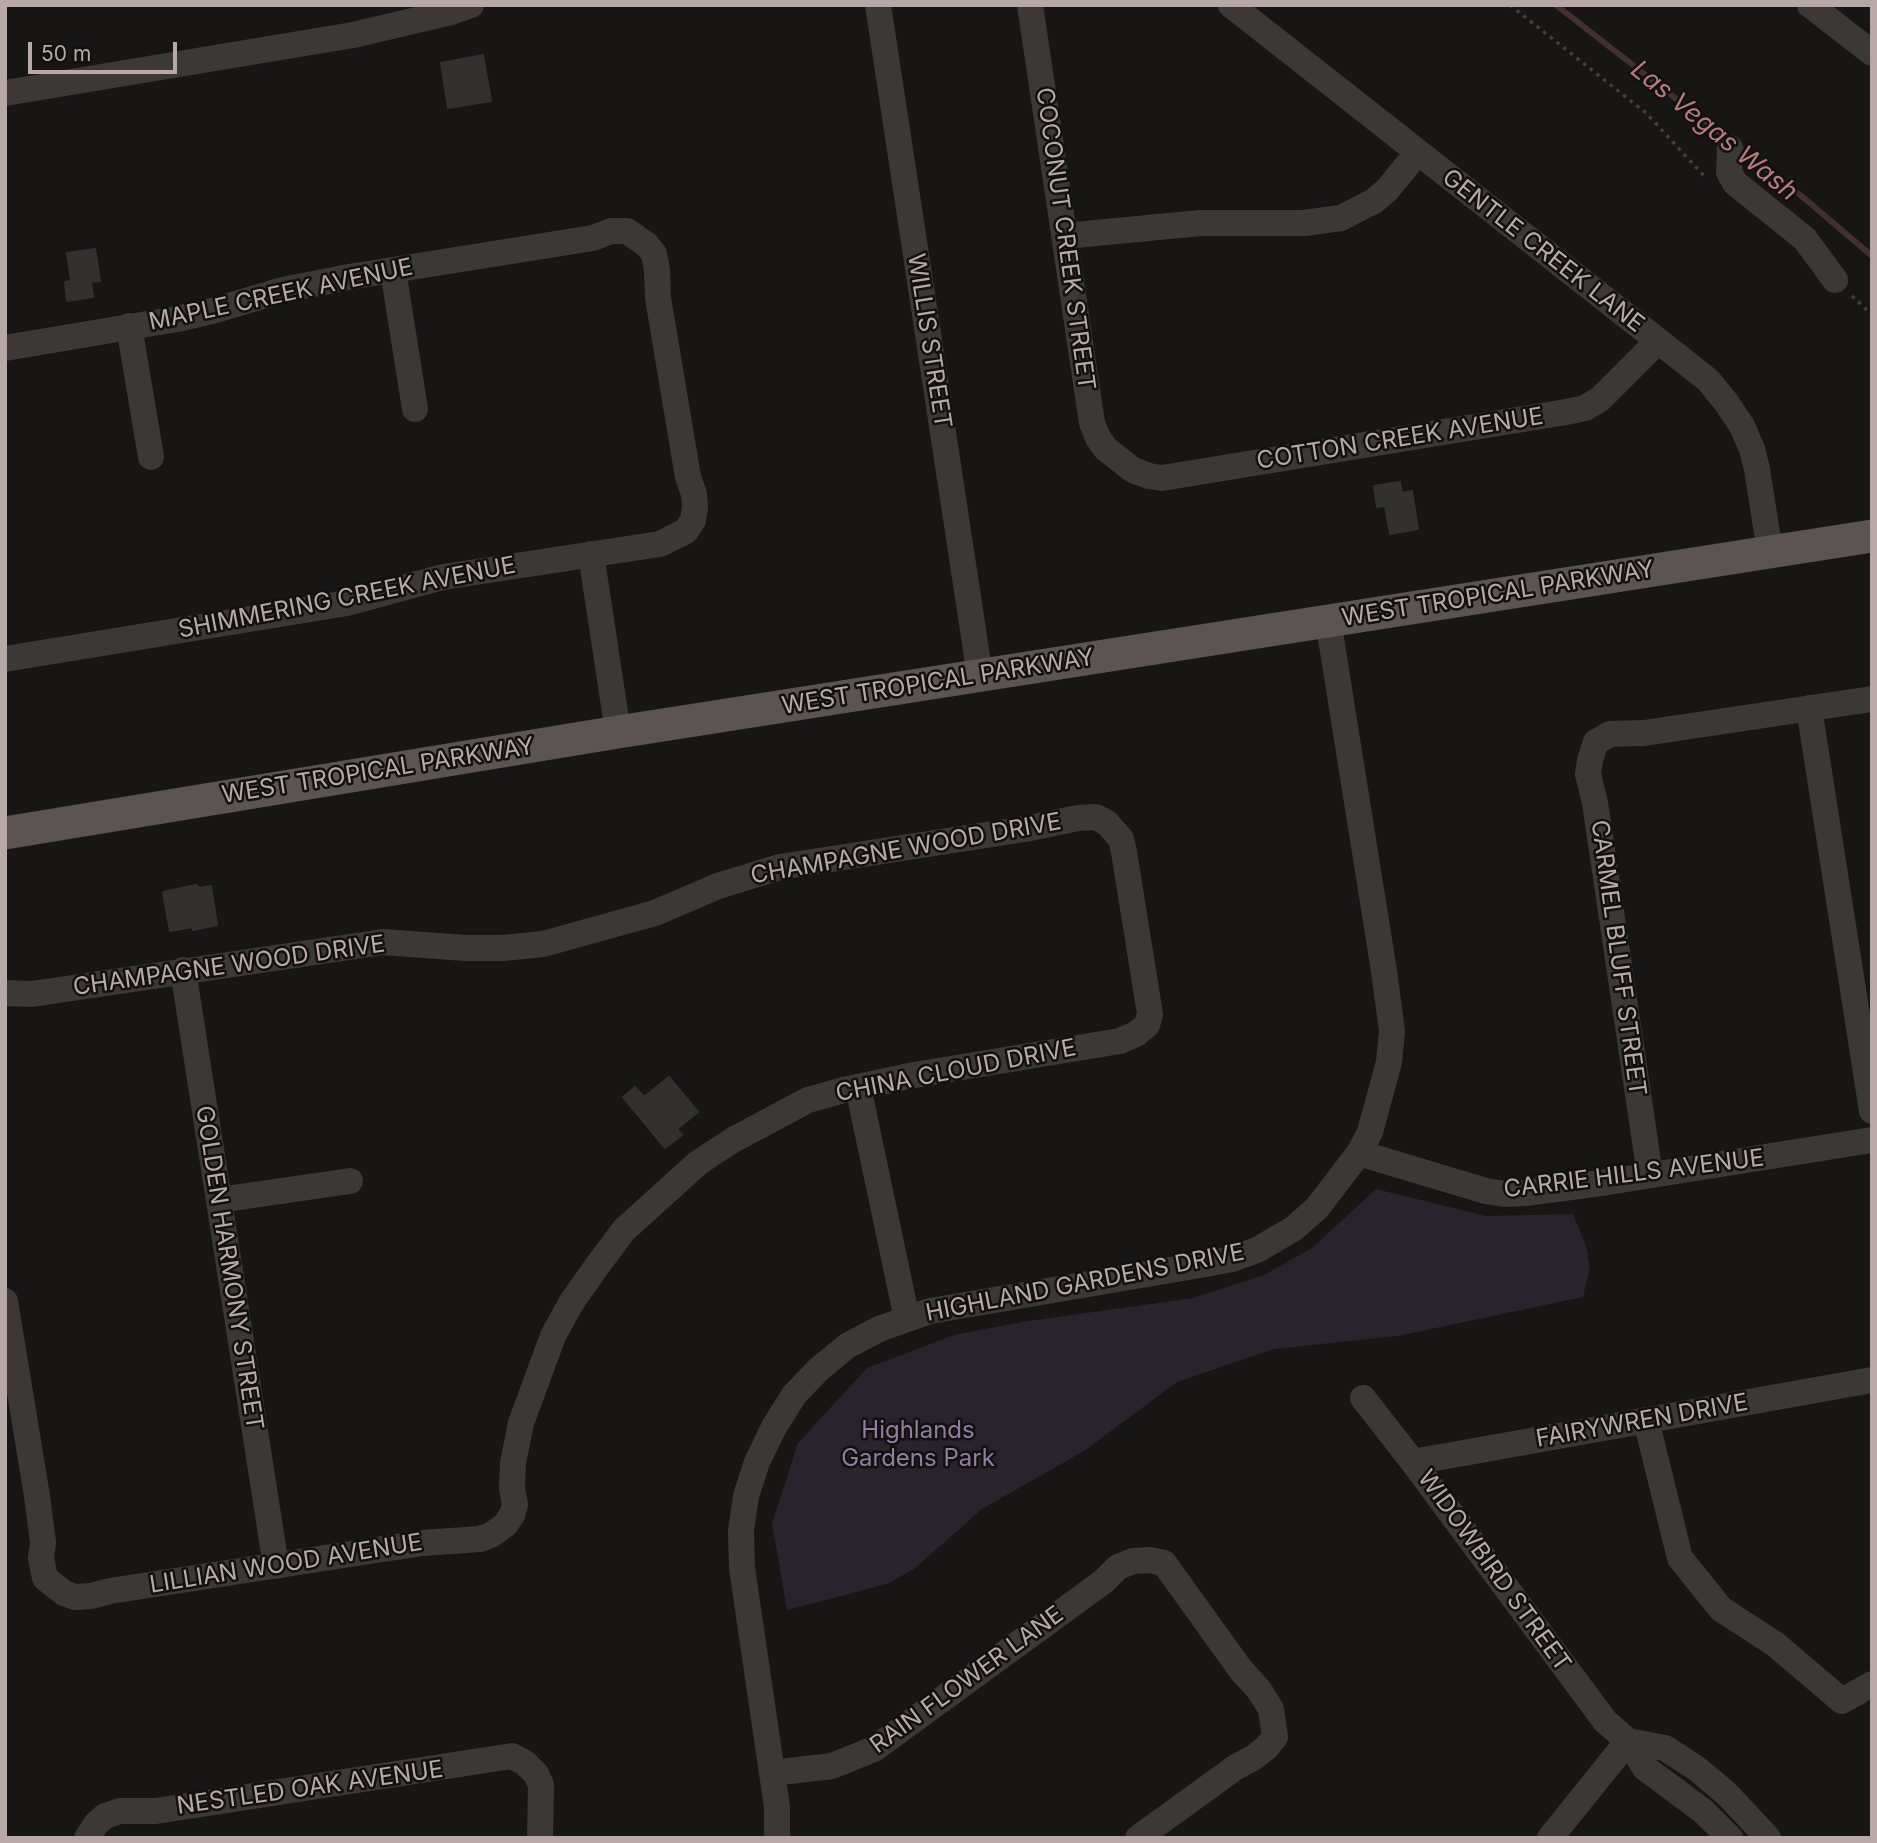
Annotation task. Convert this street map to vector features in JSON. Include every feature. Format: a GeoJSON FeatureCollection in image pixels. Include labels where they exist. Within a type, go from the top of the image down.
{"type":"FeatureCollection","features":[{"type":"Feature","properties":{"kind":"main road","name":"WEST TROPICAL PARKWAY"},"geometry":{"type":"LineString","coordinates":[[5,833],[618,732],[1872,536]]}},
{"type":"Feature","properties":{"kind":"street"},"geometry":{"type":"LineString","coordinates":[[5,93],[353,35],[471,5]]}},
{"type":"Feature","properties":{"kind":"street","name":"WILLIS STREET"},"geometry":{"type":"LineString","coordinates":[[878,5],[980,676]]}},
{"type":"Feature","properties":{"kind":"street","name":"COCONUT CREEK STREET"},"geometry":{"type":"LineString","coordinates":[[1030,5],[1093,423],[1098,438],[1121,462]]}},
{"type":"Feature","properties":{"kind":"street","name":"GENTLE CREEK LANE"},"geometry":{"type":"LineString","coordinates":[[1231,5],[1707,380],[1742,426],[1752,449],[1770,552]]}},
{"type":"Feature","properties":{"kind":"street"},"geometry":{"type":"LineString","coordinates":[[1810,5],[1872,53]]}},
{"type":"Feature","properties":{"kind":"street"},"geometry":{"type":"LineString","coordinates":[[1730,148],[1729,172],[1735,183],[1805,239],[1835,280]]}},
{"type":"Feature","properties":{"kind":"street"},"geometry":{"type":"LineString","coordinates":[[1065,236],[1200,223],[1304,223],[1341,218],[1374,201],[1387,190],[1418,152]]}},
{"type":"Feature","properties":{"kind":"street","name":"MAPLE CREEK AVENUE"},"geometry":{"type":"LineString","coordinates":[[5,348],[212,311],[283,290],[593,239],[611,231],[627,231],[647,245],[656,262],[658,298],[688,477],[694,494],[693,520],[686,531]]}},
{"type":"Feature","properties":{"kind":"street"},"geometry":{"type":"LineString","coordinates":[[393,270],[415,409]]}},
{"type":"Feature","properties":{"kind":"street"},"geometry":{"type":"LineString","coordinates":[[129,326],[151,457]]}},
{"type":"Feature","properties":{"kind":"street","name":"COTTON CREEK AVENUE"},"geometry":{"type":"LineString","coordinates":[[1121,462],[1133,470],[1162,478],[1586,408],[1600,399],[1658,341]]}},
{"type":"Feature","properties":{"kind":"street","name":"SHIMMERING CREEK AVENUE"},"geometry":{"type":"LineString","coordinates":[[5,659],[326,607],[443,577],[660,544],[686,531]]}},
{"type":"Feature","properties":{"kind":"street"},"geometry":{"type":"LineString","coordinates":[[591,554],[618,732]]}},
{"type":"Feature","properties":{"kind":"street","name":"HIGHLAND GARDENS DRIVE"},"geometry":{"type":"LineString","coordinates":[[777,1838],[777,1807],[742,1568],[741,1531],[746,1496],[757,1462],[794,1395],[819,1369],[847,1346],[879,1329],[930,1311],[1233,1259],[1257,1250],[1293,1229],[1317,1208],[1359,1153],[1370,1132],[1389,1062],[1392,1031],[1328,620]]}},
{"type":"Feature","properties":{"kind":"street"},"geometry":{"type":"LineString","coordinates":[[1872,699],[1809,708],[1872,1111]]}},
{"type":"Feature","properties":{"kind":"street","name":"CARMEL BLUFF STREET"},"geometry":{"type":"LineString","coordinates":[[1650,1175],[1595,803],[1588,774],[1596,742],[1610,734],[1644,733],[1809,708]]}},
{"type":"Feature","properties":{"kind":"street","name":"CHAMPAGNE WOOD DRIVE"},"geometry":{"type":"LineString","coordinates":[[5,993],[32,993],[383,942],[465,948],[543,944],[655,913],[718,886],[780,867],[1096,817],[1107,823],[1121,839],[1150,1014],[1147,1025]]}},
{"type":"Feature","properties":{"kind":"street","name":"GOLDEN HARMONY STREET"},"geometry":{"type":"LineString","coordinates":[[183,970],[276,1566]]}},
{"type":"Feature","properties":{"kind":"street","name":"CHINA CLOUD DRIVE"},"geometry":{"type":"LineString","coordinates":[[505,1525],[512,1516],[515,1505],[512,1488],[513,1463],[521,1423],[541,1365],[571,1303],[624,1230],[698,1163],[733,1140],[808,1100],[914,1075],[1120,1041],[1136,1034],[1147,1025]]}},
{"type":"Feature","properties":{"kind":"street"},"geometry":{"type":"LineString","coordinates":[[858,1087],[907,1319]]}},
{"type":"Feature","properties":{"kind":"street","name":"CARRIE HILLS AVENUE"},"geometry":{"type":"LineString","coordinates":[[1359,1153],[1486,1191],[1505,1194],[1650,1175],[1872,1140]]}},
{"type":"Feature","properties":{"kind":"street"},"geometry":{"type":"LineString","coordinates":[[219,1200],[350,1181]]}},
{"type":"Feature","properties":{"kind":"street","name":"LILLIAN WOOD AVENUE"},"geometry":{"type":"LineString","coordinates":[[5,1301],[37,1496],[45,1578],[64,1593],[75,1597],[90,1596],[422,1543],[480,1539],[505,1525]]}},
{"type":"Feature","properties":{"kind":"street","name":"FAIRYWREN DRIVE"},"geometry":{"type":"LineString","coordinates":[[1413,1462],[1872,1380]]}},
{"type":"Feature","properties":{"kind":"street","name":"WIDOWBIRD STREET"},"geometry":{"type":"LineString","coordinates":[[1363,1398],[1605,1721],[1628,1741],[1645,1768],[1703,1811],[1730,1838]]}},
{"type":"Feature","properties":{"kind":"street"},"geometry":{"type":"LineString","coordinates":[[1646,1420],[1680,1558],[1721,1609],[1775,1644],[1842,1700],[1872,1684]]}},
{"type":"Feature","properties":{"kind":"street","name":"RAIN FLOWER LANE"},"geometry":{"type":"LineString","coordinates":[[772,1773],[832,1766],[874,1749],[1104,1581],[1118,1567],[1150,1560],[1164,1563],[1233,1660],[1259,1690],[1271,1709],[1275,1737],[1253,1758],[1236,1767],[1138,1838]]}},
{"type":"Feature","properties":{"kind":"street"},"geometry":{"type":"LineString","coordinates":[[1550,1838],[1628,1741],[1665,1748],[1696,1768],[1727,1794],[1769,1838]]}},
{"type":"Feature","properties":{"kind":"street","name":"NESTLED OAK AVENUE"},"geometry":{"type":"LineString","coordinates":[[92,1831],[104,1816],[120,1811],[156,1811],[512,1756],[525,1763],[536,1774],[541,1785],[540,1838]]}},
{"type":"Feature","properties":{"kind":"path"},"geometry":{"type":"LineString","coordinates":[[1510,5],[1646,113],[1710,183]]}},
{"type":"Feature","properties":{"kind":"path"},"geometry":{"type":"LineString","coordinates":[[1835,280],[1872,315]]}},
{"type":"Feature","properties":{"kind":"green space","name":"Highlands Gardens Park"},"geometry":{"type":"Polygon","coordinates":[[[1376,1189],[1486,1216],[1573,1214],[1586,1246],[1590,1267],[1583,1297],[1398,1336],[1274,1349],[1177,1382],[1084,1451],[982,1509],[914,1569],[887,1584],[787,1610],[772,1523],[798,1443],[867,1368],[954,1335],[1022,1322],[1193,1298],[1264,1275],[1312,1248],[1376,1189]]]}},
{"type":"Feature","properties":{"kind":"building"},"geometry":{"type":"Polygon","coordinates":[[[483,55],[491,101],[448,108],[441,63],[483,55]]]}},
{"type":"Feature","properties":{"kind":"building"},"geometry":{"type":"Polygon","coordinates":[[[95,249],[100,281],[91,282],[93,297],[67,301],[65,282],[71,281],[67,253],[95,249]]]}},
{"type":"Feature","properties":{"kind":"building"},"geometry":{"type":"Polygon","coordinates":[[[1400,482],[1402,493],[1412,491],[1418,529],[1390,534],[1385,506],[1377,507],[1374,486],[1400,482]]]}},
{"type":"Feature","properties":{"kind":"building"},"geometry":{"type":"Polygon","coordinates":[[[196,885],[200,888],[211,886],[217,925],[170,931],[163,892],[196,885]]]}},
{"type":"Feature","properties":{"kind":"building"},"geometry":{"type":"Polygon","coordinates":[[[669,1077],[698,1112],[677,1129],[682,1135],[665,1148],[623,1097],[635,1087],[644,1097],[669,1077]]]}},
{"type":"Feature","properties":{"kind":"waterway","name":"Las Vegas Wash"},"geometry":{"type":"LineString","coordinates":[[1556,5],[1729,140]]}},
{"type":"Feature","properties":{"kind":"waterway","name":"Las Vegas Wash"},"geometry":{"type":"LineString","coordinates":[[1738,147],[1872,256]]}}]}
